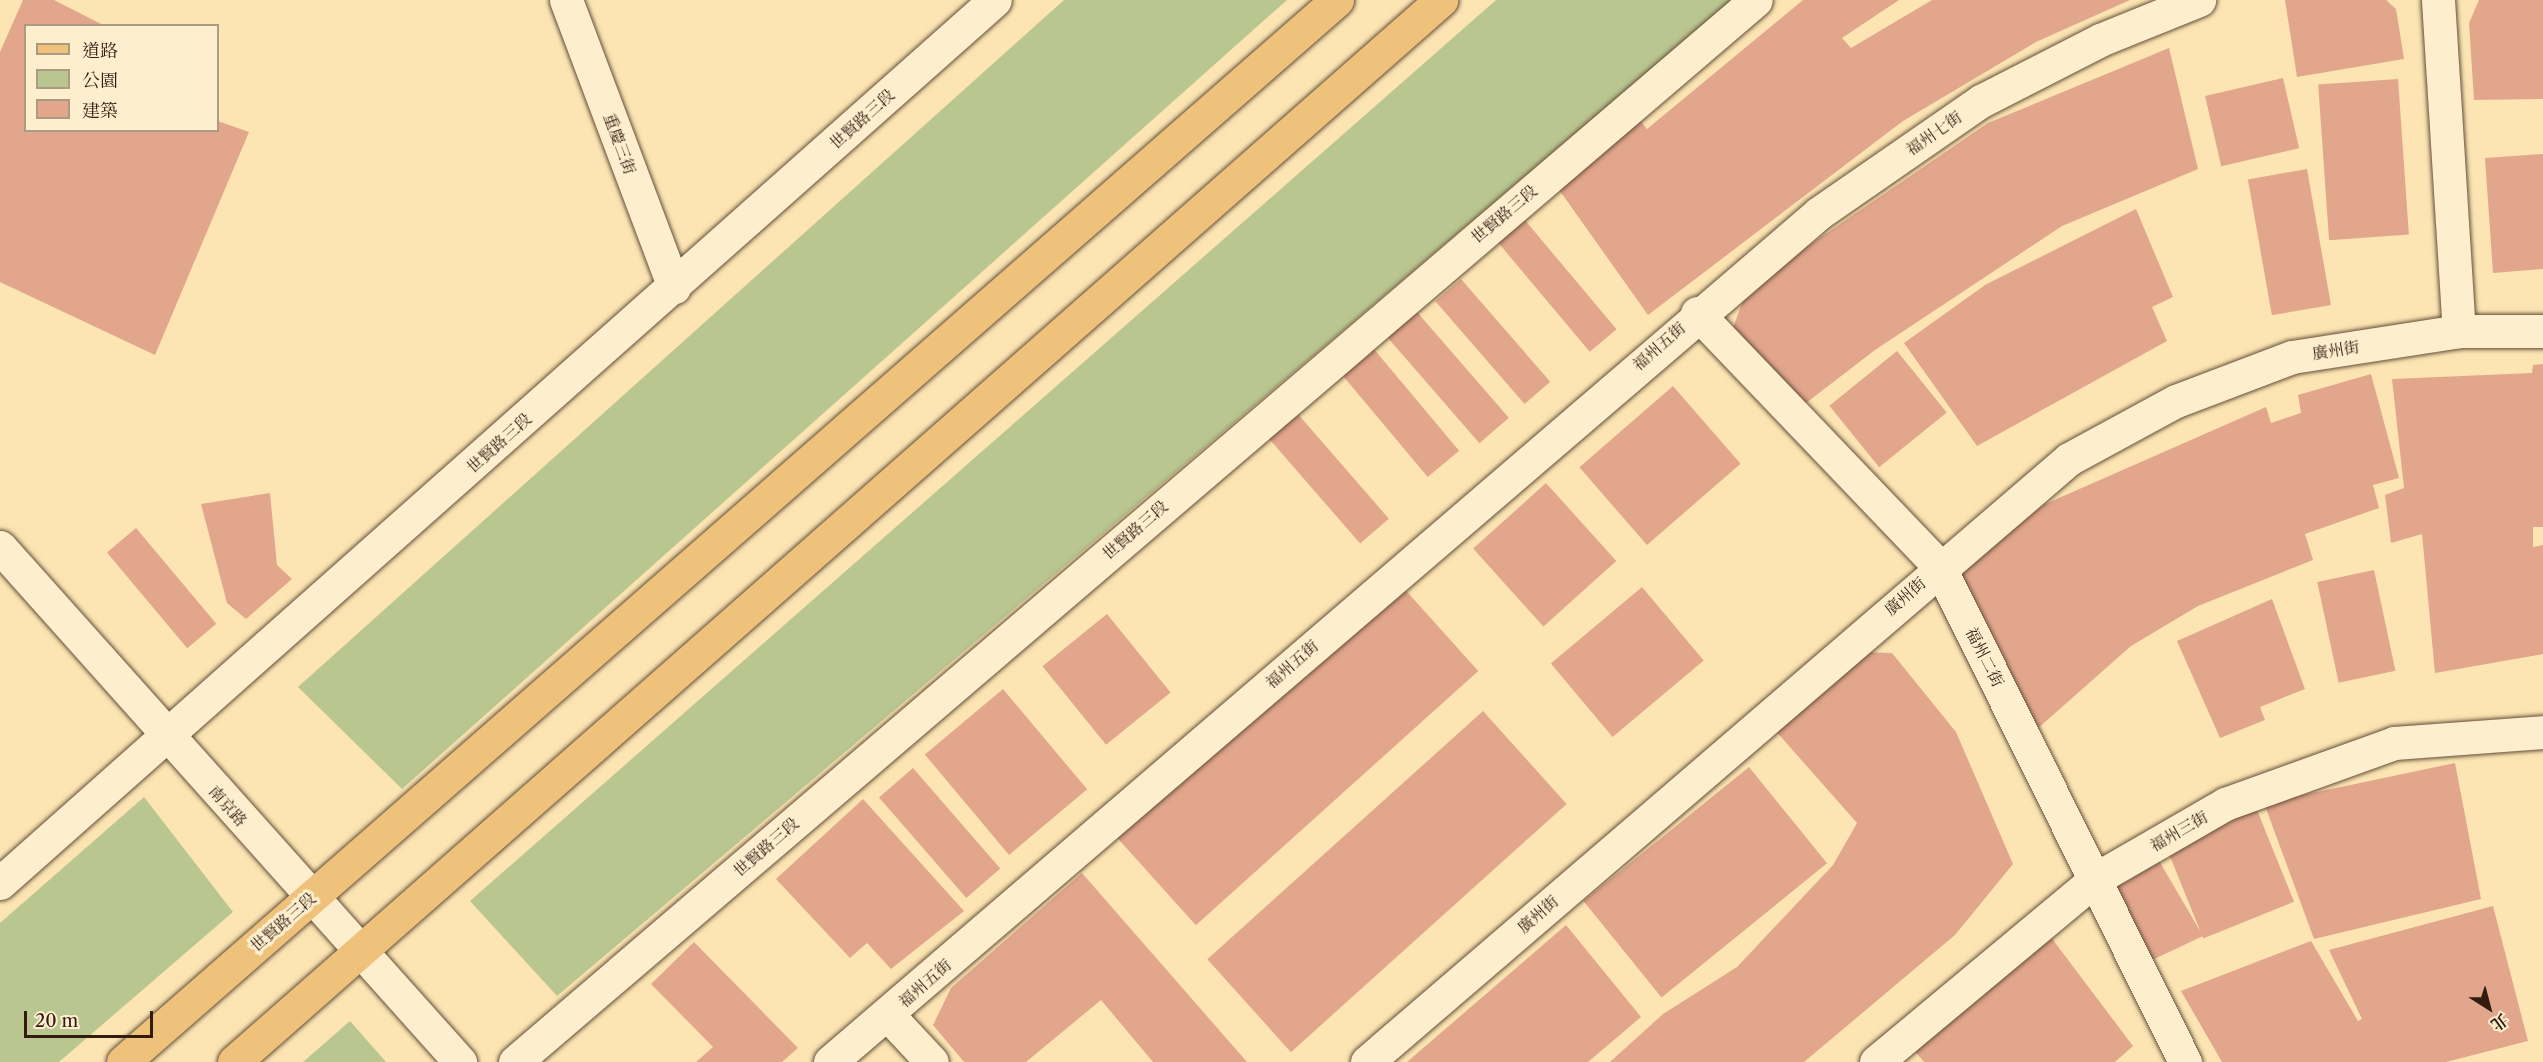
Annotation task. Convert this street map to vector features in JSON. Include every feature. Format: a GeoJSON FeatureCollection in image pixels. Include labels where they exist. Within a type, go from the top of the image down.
{"type":"FeatureCollection","features":[{"type":"Feature","properties":{"kind":"main road","name":"世賢路三段"},"geometry":{"type":"LineString","coordinates":[[123,1062],[1337,0]]}},
{"type":"Feature","properties":{"kind":"main road"},"geometry":{"type":"LineString","coordinates":[[234,1062],[1441,0]]}},
{"type":"Feature","properties":{"kind":"street","name":"重慶三街"},"geometry":{"type":"LineString","coordinates":[[566,0],[674,287]]}},
{"type":"Feature","properties":{"kind":"street","name":"世賢路三段"},"geometry":{"type":"LineString","coordinates":[[0,883],[995,0]]}},
{"type":"Feature","properties":{"kind":"street","name":"世賢路三段"},"geometry":{"type":"LineString","coordinates":[[515,1062],[1756,0]]}},
{"type":"Feature","properties":{"kind":"street","name":"福州七街"},"geometry":{"type":"LineString","coordinates":[[1697,314],[1819,213],[1981,100],[2100,40],[2199,0]]}},
{"type":"Feature","properties":{"kind":"street"},"geometry":{"type":"LineString","coordinates":[[2438,0],[2459,331]]}},
{"type":"Feature","properties":{"kind":"street","name":"福州二街"},"geometry":{"type":"LineString","coordinates":[[1697,314],[1939,566],[2097,879],[2185,1062]]}},
{"type":"Feature","properties":{"kind":"street","name":"福州五街"},"geometry":{"type":"LineString","coordinates":[[830,1062],[888,1015],[1697,314]]}},
{"type":"Feature","properties":{"kind":"street","name":"廣州街"},"geometry":{"type":"LineString","coordinates":[[1367,1062],[1939,566],[2069,459],[2176,401],[2292,357],[2459,331],[2543,331]]}},
{"type":"Feature","properties":{"kind":"street","name":"南京路"},"geometry":{"type":"LineString","coordinates":[[0,547],[167,737],[460,1062]]}},
{"type":"Feature","properties":{"kind":"street","name":"福州三街"},"geometry":{"type":"LineString","coordinates":[[1876,1062],[2097,879],[2225,804],[2394,744],[2543,732]]}},
{"type":"Feature","properties":{"kind":"street","name":"福州五街"},"geometry":{"type":"LineString","coordinates":[[888,1015],[932,1062]]}},
{"type":"Feature","properties":{"kind":"green space"},"geometry":{"type":"Polygon","coordinates":[[[1064,0],[1287,0],[402,789],[298,687],[1064,0]]]}},
{"type":"Feature","properties":{"kind":"green space"},"geometry":{"type":"Polygon","coordinates":[[[1496,0],[1733,0],[557,996],[470,901],[1496,0]]]}},
{"type":"Feature","properties":{"kind":"green space"},"geometry":{"type":"Polygon","coordinates":[[[144,797],[233,912],[59,1062],[0,1062],[0,923],[144,797]]]}},
{"type":"Feature","properties":{"kind":"green space"},"geometry":{"type":"Polygon","coordinates":[[[350,1021],[386,1062],[303,1062],[350,1021]]]}},
{"type":"Feature","properties":{"kind":"building"},"geometry":{"type":"Polygon","coordinates":[[[23,0],[54,0],[101,24],[24,24],[24,132],[219,132],[219,121],[249,132],[155,355],[0,282],[0,52],[23,0]]]}},
{"type":"Feature","properties":{"kind":"building"},"geometry":{"type":"Polygon","coordinates":[[[1803,0],[1899,0],[1842,38],[1851,48],[1932,0],[2130,0],[2036,42],[1903,121],[1648,315],[1555,184],[1637,116],[1647,129],[1803,0]]]}},
{"type":"Feature","properties":{"kind":"building"},"geometry":{"type":"Polygon","coordinates":[[[2285,0],[2386,0],[2396,9],[2404,59],[2297,77],[2285,0]]]}},
{"type":"Feature","properties":{"kind":"building"},"geometry":{"type":"Polygon","coordinates":[[[2479,0],[2543,0],[2543,99],[2474,100],[2469,23],[2479,0]]]}},
{"type":"Feature","properties":{"kind":"building"},"geometry":{"type":"Polygon","coordinates":[[[2169,48],[2198,169],[2062,226],[1875,350],[1793,413],[1729,339],[1748,287],[1988,123],[2169,48]]]}},
{"type":"Feature","properties":{"kind":"building"},"geometry":{"type":"Polygon","coordinates":[[[2283,78],[2299,148],[2221,166],[2205,96],[2283,78]]]}},
{"type":"Feature","properties":{"kind":"building"},"geometry":{"type":"Polygon","coordinates":[[[2398,79],[2409,235],[2329,240],[2318,85],[2398,79]]]}},
{"type":"Feature","properties":{"kind":"building"},"geometry":{"type":"Polygon","coordinates":[[[2543,154],[2543,269],[2493,273],[2485,158],[2543,154]]]}},
{"type":"Feature","properties":{"kind":"building"},"geometry":{"type":"Polygon","coordinates":[[[2307,169],[2331,305],[2272,315],[2248,179],[2307,169]]]}},
{"type":"Feature","properties":{"kind":"building"},"geometry":{"type":"Polygon","coordinates":[[[2136,209],[2173,297],[2152,307],[2167,341],[1977,446],[1904,343],[1985,285],[2136,209]]]}},
{"type":"Feature","properties":{"kind":"building"},"geometry":{"type":"Polygon","coordinates":[[[1524,219],[1617,329],[1590,352],[1497,241],[1524,219]]]}},
{"type":"Feature","properties":{"kind":"building"},"geometry":{"type":"Polygon","coordinates":[[[1461,279],[1550,382],[1525,404],[1435,301],[1461,279]]]}},
{"type":"Feature","properties":{"kind":"building"},"geometry":{"type":"Polygon","coordinates":[[[1417,312],[1509,418],[1479,443],[1388,338],[1417,312]]]}},
{"type":"Feature","properties":{"kind":"building"},"geometry":{"type":"Polygon","coordinates":[[[1373,348],[1459,451],[1428,477],[1342,374],[1373,348]]]}},
{"type":"Feature","properties":{"kind":"building"},"geometry":{"type":"Polygon","coordinates":[[[1897,351],[1947,412],[1879,467],[1829,406],[1897,351]]]}},
{"type":"Feature","properties":{"kind":"building"},"geometry":{"type":"Polygon","coordinates":[[[2543,364],[2543,527],[2533,527],[2533,547],[2543,545],[2543,654],[2435,673],[2422,534],[2391,543],[2385,495],[2404,488],[2392,379],[2532,373],[2533,365],[2543,364]]]}},
{"type":"Feature","properties":{"kind":"building"},"geometry":{"type":"Polygon","coordinates":[[[2371,374],[2399,478],[2373,485],[2379,508],[2305,534],[2313,560],[2198,606],[2131,646],[2028,737],[1956,576],[2043,505],[2266,407],[2271,423],[2301,413],[2298,395],[2371,374]]]}},
{"type":"Feature","properties":{"kind":"building"},"geometry":{"type":"Polygon","coordinates":[[[1673,386],[1741,464],[1647,545],[1579,467],[1673,386]]]}},
{"type":"Feature","properties":{"kind":"building"},"geometry":{"type":"Polygon","coordinates":[[[1297,413],[1389,519],[1360,544],[1268,438],[1297,413]]]}},
{"type":"Feature","properties":{"kind":"building"},"geometry":{"type":"Polygon","coordinates":[[[1546,483],[1616,561],[1543,627],[1473,549],[1546,483]]]}},
{"type":"Feature","properties":{"kind":"building"},"geometry":{"type":"Polygon","coordinates":[[[270,493],[277,565],[292,579],[246,619],[227,603],[201,504],[270,493]]]}},
{"type":"Feature","properties":{"kind":"building"},"geometry":{"type":"Polygon","coordinates":[[[136,528],[216,624],[187,648],[107,552],[136,528]]]}},
{"type":"Feature","properties":{"kind":"building"},"geometry":{"type":"Polygon","coordinates":[[[2374,570],[2395,671],[2339,683],[2317,582],[2374,570]]]}},
{"type":"Feature","properties":{"kind":"building"},"geometry":{"type":"Polygon","coordinates":[[[1400,584],[1478,671],[1196,925],[1118,838],[1400,584]]]}},
{"type":"Feature","properties":{"kind":"building"},"geometry":{"type":"Polygon","coordinates":[[[1642,587],[1704,661],[1613,737],[1551,663],[1642,587]]]}},
{"type":"Feature","properties":{"kind":"building"},"geometry":{"type":"Polygon","coordinates":[[[2272,599],[2305,689],[2260,707],[2265,720],[2220,738],[2177,641],[2272,599]]]}},
{"type":"Feature","properties":{"kind":"building"},"geometry":{"type":"Polygon","coordinates":[[[1107,614],[1171,692],[1106,745],[1042,666],[1107,614]]]}},
{"type":"Feature","properties":{"kind":"building"},"geometry":{"type":"Polygon","coordinates":[[[1861,652],[1892,653],[1956,732],[2013,864],[1955,935],[1804,1062],[1610,1062],[1663,1014],[1737,967],[1833,865],[1857,823],[1774,729],[1861,652]]]}},
{"type":"Feature","properties":{"kind":"building"},"geometry":{"type":"Polygon","coordinates":[[[1003,689],[1087,789],[1009,855],[925,755],[1003,689]]]}},
{"type":"Feature","properties":{"kind":"building"},"geometry":{"type":"Polygon","coordinates":[[[1483,711],[1567,804],[1291,1052],[1207,959],[1483,711]]]}},
{"type":"Feature","properties":{"kind":"building"},"geometry":{"type":"Polygon","coordinates":[[[2455,763],[2481,899],[2314,939],[2264,803],[2455,763]]]}},
{"type":"Feature","properties":{"kind":"building"},"geometry":{"type":"Polygon","coordinates":[[[1749,767],[1827,863],[1662,997],[1583,901],[1749,767]]]}},
{"type":"Feature","properties":{"kind":"building"},"geometry":{"type":"Polygon","coordinates":[[[913,768],[1000,868],[966,898],[879,798],[913,768]]]}},
{"type":"Feature","properties":{"kind":"building"},"geometry":{"type":"Polygon","coordinates":[[[863,799],[964,911],[891,969],[867,943],[850,958],[776,879],[863,799]]]}},
{"type":"Feature","properties":{"kind":"building"},"geometry":{"type":"Polygon","coordinates":[[[2257,810],[2294,902],[2203,939],[2166,847],[2257,810]]]}},
{"type":"Feature","properties":{"kind":"building"},"geometry":{"type":"Polygon","coordinates":[[[2151,847],[2203,936],[2150,961],[2112,888],[2151,847]]]}},
{"type":"Feature","properties":{"kind":"building"},"geometry":{"type":"Polygon","coordinates":[[[1082,873],[1247,1062],[1153,1062],[1101,1000],[1026,1062],[964,1062],[933,1025],[951,988],[1082,873]]]}},
{"type":"Feature","properties":{"kind":"building"},"geometry":{"type":"Polygon","coordinates":[[[2493,906],[2528,1041],[2446,1062],[2222,1062],[2181,991],[2311,941],[2358,1021],[2362,1019],[2329,950],[2493,906]]]}},
{"type":"Feature","properties":{"kind":"building"},"geometry":{"type":"Polygon","coordinates":[[[1566,925],[1641,1017],[1588,1062],[1407,1062],[1566,925]]]}},
{"type":"Feature","properties":{"kind":"building"},"geometry":{"type":"Polygon","coordinates":[[[2050,936],[2133,1046],[2115,1062],[1924,1062],[1903,1037],[2050,936]]]}},
{"type":"Feature","properties":{"kind":"building"},"geometry":{"type":"Polygon","coordinates":[[[694,942],[798,1048],[782,1062],[696,1062],[713,1047],[651,984],[694,942]]]}}]}
